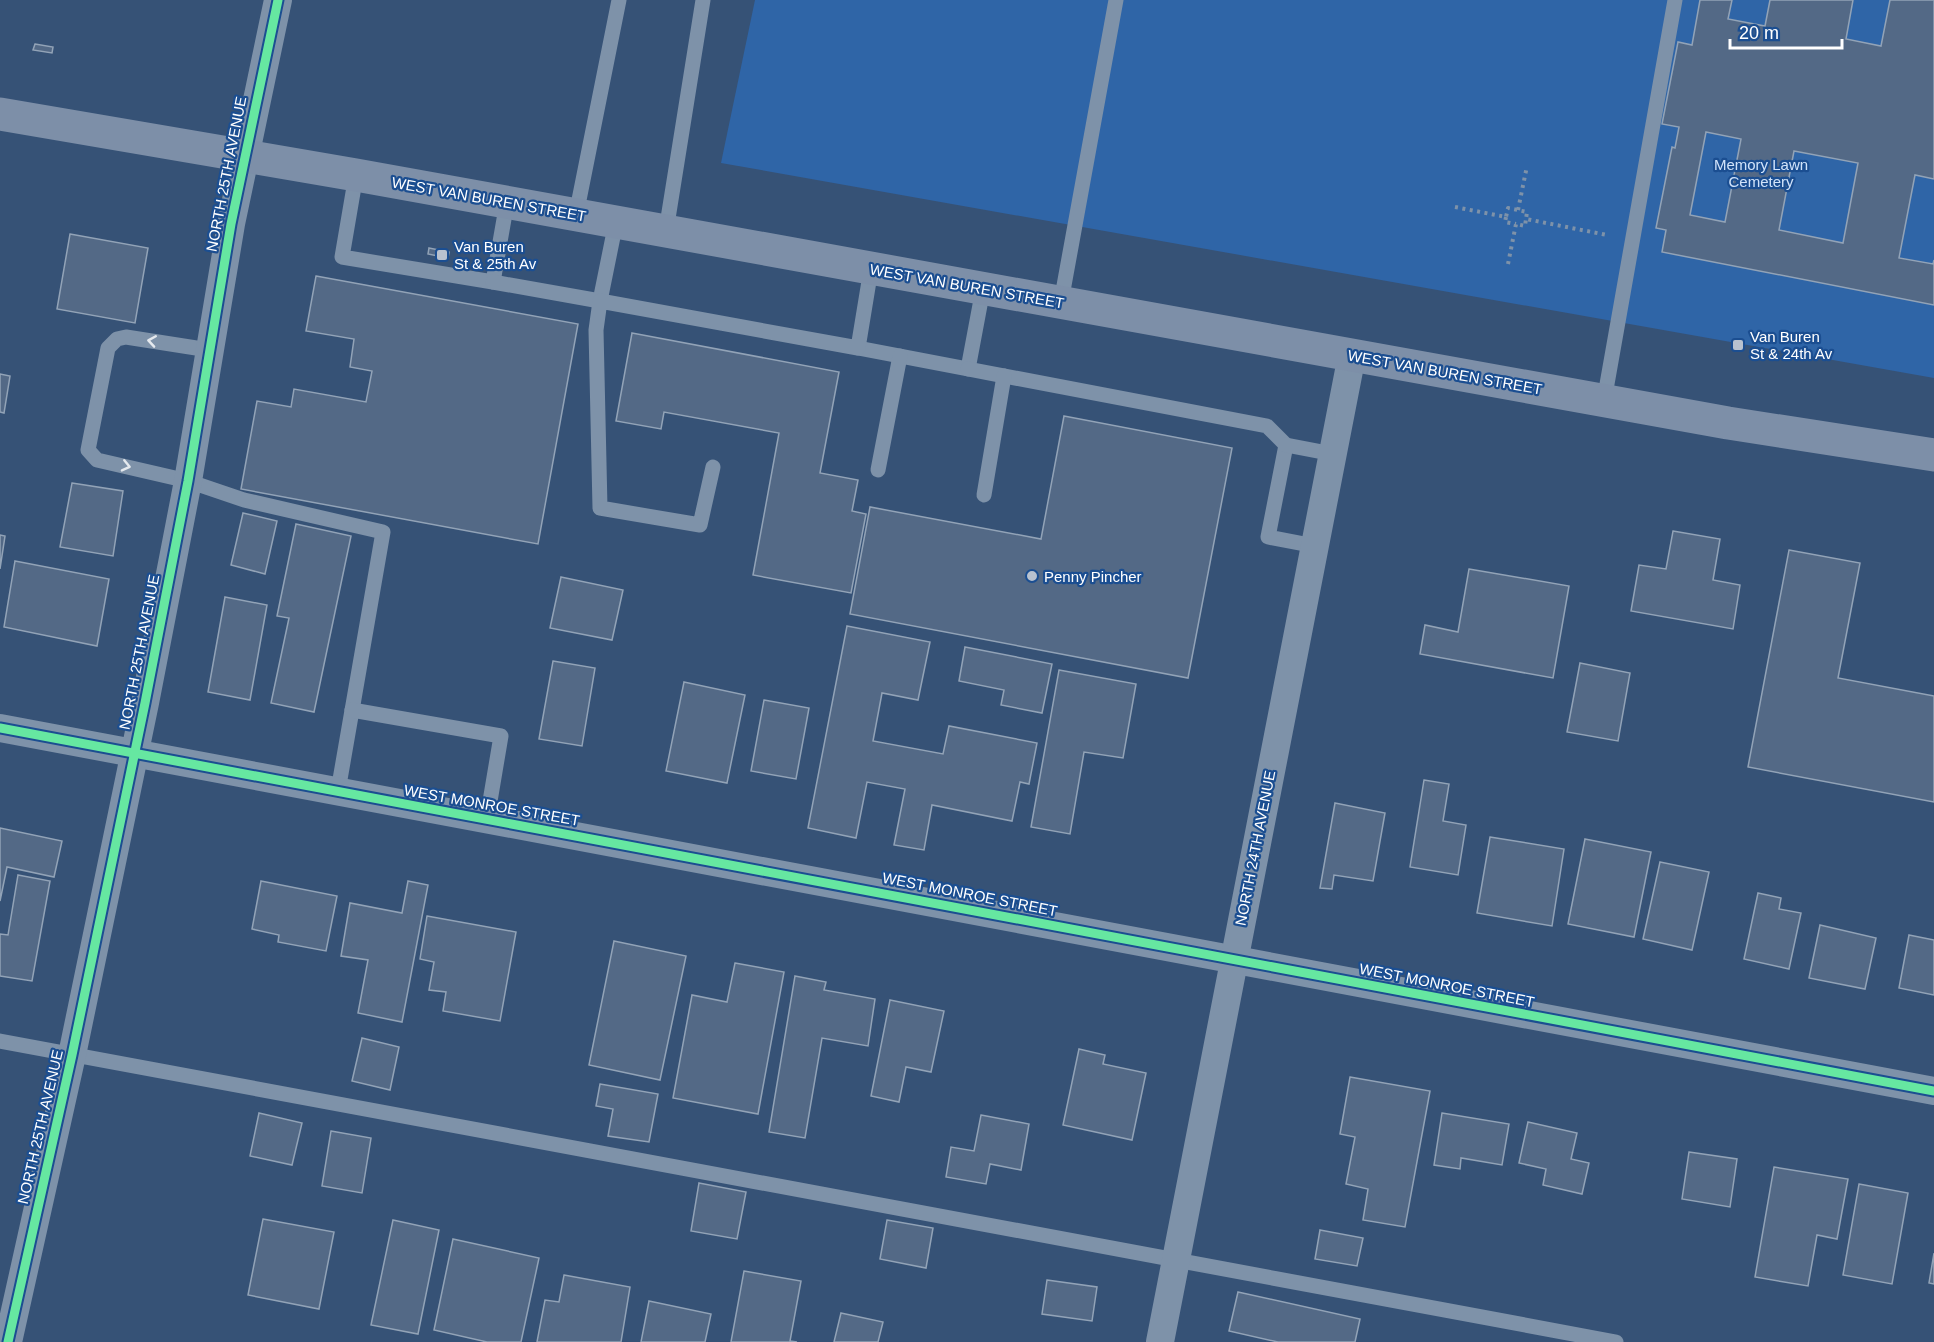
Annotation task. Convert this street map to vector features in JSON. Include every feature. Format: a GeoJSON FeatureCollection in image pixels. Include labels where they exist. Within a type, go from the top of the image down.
{"type":"FeatureCollection","features":[{"type":"Feature","properties":{"kind":"main road","name":"WEST VAN BUREN STREET"},"geometry":{"type":"LineString","coordinates":[[0,114],[245,155],[1604,401],[1934,455]]}},
{"type":"Feature","properties":{"kind":"street","name":"NORTH 25TH AVENUE"},"geometry":{"type":"LineString","coordinates":[[8,1342],[72,1055],[134,754],[188,481],[209,350],[245,155],[278,0]]}},
{"type":"Feature","properties":{"kind":"street","name":"NORTH 24TH AVENUE"},"geometry":{"type":"LineString","coordinates":[[1160,1342],[1352,355]]}},
{"type":"Feature","properties":{"kind":"street","name":"WEST MONROE STREET"},"geometry":{"type":"LineString","coordinates":[[0,729],[1934,1091]]}},
{"type":"Feature","properties":{"kind":"lane"},"geometry":{"type":"LineString","coordinates":[[576,215],[620,0]]}},
{"type":"Feature","properties":{"kind":"lane"},"geometry":{"type":"LineString","coordinates":[[666,231],[704,0]]}},
{"type":"Feature","properties":{"kind":"lane"},"geometry":{"type":"LineString","coordinates":[[1061,302],[1116,0]]}},
{"type":"Feature","properties":{"kind":"lane"},"geometry":{"type":"LineString","coordinates":[[1604,401],[1675,0]]}},
{"type":"Feature","properties":{"kind":"lane"},"geometry":{"type":"LineString","coordinates":[[356,175],[342,257],[858,348],[1267,426],[1286,445],[1333,454]]}},
{"type":"Feature","properties":{"kind":"lane"},"geometry":{"type":"LineString","coordinates":[[493,282],[507,202]]}},
{"type":"Feature","properties":{"kind":"lane"},"geometry":{"type":"LineString","coordinates":[[616,222],[596,330],[600,508],[700,525],[713,466]]}},
{"type":"Feature","properties":{"kind":"lane"},"geometry":{"type":"LineString","coordinates":[[858,348],[871,269]]}},
{"type":"Feature","properties":{"kind":"lane"},"geometry":{"type":"LineString","coordinates":[[968,369],[983,289]]}},
{"type":"Feature","properties":{"kind":"lane"},"geometry":{"type":"LineString","coordinates":[[209,350],[126,337],[117,339],[108,348],[88,450],[97,460],[188,481],[244,500],[383,532],[338,791]]}},
{"type":"Feature","properties":{"kind":"lane"},"geometry":{"type":"LineString","coordinates":[[878,470],[900,356]]}},
{"type":"Feature","properties":{"kind":"lane"},"geometry":{"type":"LineString","coordinates":[[984,495],[1004,376]]}},
{"type":"Feature","properties":{"kind":"lane"},"geometry":{"type":"LineString","coordinates":[[1286,445],[1268,537],[1315,546]]}},
{"type":"Feature","properties":{"kind":"lane"},"geometry":{"type":"LineString","coordinates":[[352,710],[501,736],[487,819]]}},
{"type":"Feature","properties":{"kind":"lane"},"geometry":{"type":"LineString","coordinates":[[0,1041],[1616,1342]]}},
{"type":"Feature","properties":{"kind":"path"},"geometry":{"type":"LineString","coordinates":[[1518,210],[1527,166]]}},
{"type":"Feature","properties":{"kind":"path"},"geometry":{"type":"LineString","coordinates":[[1455,207],[1506,217]]}},
{"type":"Feature","properties":{"kind":"path"},"geometry":{"type":"LineString","coordinates":[[1508,208],[1518,210],[1527,212],[1525,226],[1505,222],[1508,208]]}},
{"type":"Feature","properties":{"kind":"path"},"geometry":{"type":"LineString","coordinates":[[1526,219],[1632,240]]}},
{"type":"Feature","properties":{"kind":"path"},"geometry":{"type":"LineString","coordinates":[[1508,264],[1516,224]]}},
{"type":"Feature","properties":{"kind":"green space","name":"Memory Lawn Cemetery"},"geometry":{"type":"Polygon","coordinates":[[[755,0],[1934,0],[1934,378],[721,163],[755,0]]]}},
{"type":"Feature","properties":{"kind":"building"},"geometry":{"type":"Polygon","coordinates":[[[1700,0],[1732,0],[1728,19],[1765,26],[1770,0],[1853,0],[1846,39],[1881,46],[1890,0],[1934,0],[1934,179],[1915,175],[1899,258],[1933,264],[1934,260],[1934,305],[1662,252],[1666,230],[1656,228],[1672,147],[1675,148],[1679,127],[1662,124],[1678,42],[1692,45],[1700,0]],[[1706,132],[1690,215],[1725,222],[1741,139],[1706,132]],[[1794,151],[1779,230],[1843,243],[1858,163],[1794,151]]]}},
{"type":"Feature","properties":{"kind":"building"},"geometry":{"type":"Polygon","coordinates":[[[35,44],[53,47],[52,53],[33,50],[35,44]]]}},
{"type":"Feature","properties":{"kind":"building"},"geometry":{"type":"Polygon","coordinates":[[[70,234],[148,248],[135,323],[57,309],[70,234]]]}},
{"type":"Feature","properties":{"kind":"building"},"geometry":{"type":"Polygon","coordinates":[[[429,248],[449,252],[448,258],[428,254],[429,248]]]}},
{"type":"Feature","properties":{"kind":"building"},"geometry":{"type":"Polygon","coordinates":[[[316,276],[578,324],[538,544],[241,489],[257,401],[291,407],[294,389],[366,402],[372,371],[350,367],[354,339],[306,331],[316,276]]]}},
{"type":"Feature","properties":{"kind":"building"},"geometry":{"type":"Polygon","coordinates":[[[632,333],[839,372],[820,473],[858,480],[852,511],[866,514],[851,593],[753,575],[779,433],[664,412],[661,429],[616,421],[632,333]]]}},
{"type":"Feature","properties":{"kind":"building"},"geometry":{"type":"Polygon","coordinates":[[[0,374],[10,376],[4,413],[0,412],[0,374]]]}},
{"type":"Feature","properties":{"kind":"building","name":"Penny Pincher"},"geometry":{"type":"Polygon","coordinates":[[[1064,416],[1232,448],[1188,678],[850,614],[870,507],[1041,539],[1064,416]]]}},
{"type":"Feature","properties":{"kind":"building"},"geometry":{"type":"Polygon","coordinates":[[[72,483],[123,491],[113,556],[60,547],[72,483]]]}},
{"type":"Feature","properties":{"kind":"building"},"geometry":{"type":"Polygon","coordinates":[[[243,513],[277,521],[265,574],[231,565],[243,513]]]}},
{"type":"Feature","properties":{"kind":"building"},"geometry":{"type":"Polygon","coordinates":[[[296,524],[351,536],[314,712],[271,703],[289,618],[277,616],[296,524]]]}},
{"type":"Feature","properties":{"kind":"building"},"geometry":{"type":"Polygon","coordinates":[[[1673,531],[1720,539],[1713,580],[1740,585],[1733,629],[1631,611],[1639,565],[1666,569],[1673,531]]]}},
{"type":"Feature","properties":{"kind":"building"},"geometry":{"type":"Polygon","coordinates":[[[0,535],[5,536],[0,569],[0,535]]]}},
{"type":"Feature","properties":{"kind":"building"},"geometry":{"type":"Polygon","coordinates":[[[1789,550],[1860,563],[1838,678],[1934,696],[1934,802],[1748,767],[1789,550]]]}},
{"type":"Feature","properties":{"kind":"building"},"geometry":{"type":"Polygon","coordinates":[[[15,561],[109,579],[97,646],[4,627],[15,561]]]}},
{"type":"Feature","properties":{"kind":"building"},"geometry":{"type":"Polygon","coordinates":[[[1469,569],[1569,586],[1553,678],[1420,654],[1425,625],[1458,632],[1469,569]]]}},
{"type":"Feature","properties":{"kind":"building"},"geometry":{"type":"Polygon","coordinates":[[[561,577],[623,590],[612,640],[550,628],[561,577]]]}},
{"type":"Feature","properties":{"kind":"building"},"geometry":{"type":"Polygon","coordinates":[[[225,597],[267,605],[250,700],[208,692],[225,597]]]}},
{"type":"Feature","properties":{"kind":"building"},"geometry":{"type":"Polygon","coordinates":[[[847,626],[930,642],[918,700],[882,693],[873,741],[943,754],[949,726],[1037,743],[1029,784],[1020,782],[1012,821],[932,805],[924,850],[894,845],[905,789],[867,782],[856,838],[808,828],[847,626]]]}},
{"type":"Feature","properties":{"kind":"building"},"geometry":{"type":"Polygon","coordinates":[[[965,647],[1052,664],[1042,713],[1001,705],[1004,690],[959,681],[965,647]]]}},
{"type":"Feature","properties":{"kind":"building"},"geometry":{"type":"Polygon","coordinates":[[[553,661],[595,668],[582,746],[539,739],[553,661]]]}},
{"type":"Feature","properties":{"kind":"building"},"geometry":{"type":"Polygon","coordinates":[[[1580,663],[1630,673],[1618,741],[1567,732],[1580,663]]]}},
{"type":"Feature","properties":{"kind":"building"},"geometry":{"type":"Polygon","coordinates":[[[1059,670],[1136,684],[1123,758],[1084,752],[1070,834],[1031,827],[1059,670]]]}},
{"type":"Feature","properties":{"kind":"building"},"geometry":{"type":"Polygon","coordinates":[[[684,682],[745,695],[727,783],[666,771],[684,682]]]}},
{"type":"Feature","properties":{"kind":"building"},"geometry":{"type":"Polygon","coordinates":[[[764,700],[809,708],[796,779],[751,771],[764,700]]]}},
{"type":"Feature","properties":{"kind":"building"},"geometry":{"type":"Polygon","coordinates":[[[1424,780],[1449,784],[1443,821],[1466,825],[1458,875],[1410,867],[1424,780]]]}},
{"type":"Feature","properties":{"kind":"building"},"geometry":{"type":"Polygon","coordinates":[[[1335,803],[1385,813],[1373,881],[1334,875],[1332,889],[1320,888],[1335,803]]]}},
{"type":"Feature","properties":{"kind":"building"},"geometry":{"type":"Polygon","coordinates":[[[0,828],[62,841],[54,877],[7,867],[0,901],[0,828]]]}},
{"type":"Feature","properties":{"kind":"building"},"geometry":{"type":"Polygon","coordinates":[[[1490,837],[1564,849],[1552,926],[1477,913],[1490,837]]]}},
{"type":"Feature","properties":{"kind":"building"},"geometry":{"type":"Polygon","coordinates":[[[1585,839],[1651,852],[1634,937],[1568,924],[1585,839]]]}},
{"type":"Feature","properties":{"kind":"building"},"geometry":{"type":"Polygon","coordinates":[[[1660,862],[1709,872],[1692,950],[1643,939],[1660,862]]]}},
{"type":"Feature","properties":{"kind":"building"},"geometry":{"type":"Polygon","coordinates":[[[18,875],[50,881],[32,981],[0,976],[0,934],[8,935],[18,875]]]}},
{"type":"Feature","properties":{"kind":"building"},"geometry":{"type":"Polygon","coordinates":[[[261,881],[337,896],[326,951],[278,942],[279,935],[252,929],[261,881]]]}},
{"type":"Feature","properties":{"kind":"building"},"geometry":{"type":"Polygon","coordinates":[[[408,881],[428,885],[402,1022],[358,1013],[368,960],[341,956],[350,903],[402,913],[408,881]]]}},
{"type":"Feature","properties":{"kind":"building"},"geometry":{"type":"Polygon","coordinates":[[[1758,893],[1781,898],[1779,909],[1801,913],[1789,969],[1744,959],[1758,893]]]}},
{"type":"Feature","properties":{"kind":"building"},"geometry":{"type":"Polygon","coordinates":[[[427,916],[516,932],[500,1021],[443,1011],[446,992],[429,990],[434,962],[420,959],[427,916]]]}},
{"type":"Feature","properties":{"kind":"building"},"geometry":{"type":"Polygon","coordinates":[[[1820,925],[1876,938],[1865,989],[1809,978],[1820,925]]]}},
{"type":"Feature","properties":{"kind":"building"},"geometry":{"type":"Polygon","coordinates":[[[1909,935],[1934,940],[1934,995],[1899,988],[1909,935]]]}},
{"type":"Feature","properties":{"kind":"building"},"geometry":{"type":"Polygon","coordinates":[[[614,941],[686,956],[660,1080],[589,1065],[614,941]]]}},
{"type":"Feature","properties":{"kind":"building"},"geometry":{"type":"Polygon","coordinates":[[[735,963],[784,972],[758,1114],[673,1098],[692,995],[727,1002],[735,963]]]}},
{"type":"Feature","properties":{"kind":"building"},"geometry":{"type":"Polygon","coordinates":[[[795,976],[826,982],[824,990],[875,999],[868,1046],[822,1038],[805,1138],[769,1132],[795,976]]]}},
{"type":"Feature","properties":{"kind":"building"},"geometry":{"type":"Polygon","coordinates":[[[890,1000],[944,1011],[931,1072],[906,1067],[899,1102],[871,1096],[890,1000]]]}},
{"type":"Feature","properties":{"kind":"building"},"geometry":{"type":"Polygon","coordinates":[[[362,1038],[399,1047],[390,1090],[352,1081],[362,1038]]]}},
{"type":"Feature","properties":{"kind":"building"},"geometry":{"type":"Polygon","coordinates":[[[1079,1049],[1105,1055],[1103,1064],[1146,1073],[1132,1140],[1063,1125],[1079,1049]]]}},
{"type":"Feature","properties":{"kind":"building"},"geometry":{"type":"Polygon","coordinates":[[[1350,1077],[1430,1091],[1405,1227],[1363,1220],[1368,1189],[1346,1184],[1355,1137],[1340,1134],[1350,1077]]]}},
{"type":"Feature","properties":{"kind":"building"},"geometry":{"type":"Polygon","coordinates":[[[600,1084],[658,1094],[649,1142],[608,1136],[613,1109],[596,1106],[600,1084]]]}},
{"type":"Feature","properties":{"kind":"building"},"geometry":{"type":"Polygon","coordinates":[[[259,1113],[302,1123],[292,1165],[250,1156],[259,1113]]]}},
{"type":"Feature","properties":{"kind":"building"},"geometry":{"type":"Polygon","coordinates":[[[1442,1113],[1509,1124],[1502,1165],[1461,1158],[1460,1169],[1434,1165],[1442,1113]]]}},
{"type":"Feature","properties":{"kind":"building"},"geometry":{"type":"Polygon","coordinates":[[[981,1115],[1029,1124],[1021,1170],[990,1164],[986,1184],[946,1177],[951,1147],[974,1151],[981,1115]]]}},
{"type":"Feature","properties":{"kind":"building"},"geometry":{"type":"Polygon","coordinates":[[[1528,1122],[1577,1133],[1571,1159],[1589,1163],[1582,1194],[1543,1185],[1546,1169],[1519,1163],[1528,1122]]]}},
{"type":"Feature","properties":{"kind":"building"},"geometry":{"type":"Polygon","coordinates":[[[331,1131],[371,1138],[362,1193],[322,1186],[331,1131]]]}},
{"type":"Feature","properties":{"kind":"building"},"geometry":{"type":"Polygon","coordinates":[[[1689,1152],[1737,1159],[1730,1207],[1682,1199],[1689,1152]]]}},
{"type":"Feature","properties":{"kind":"building"},"geometry":{"type":"Polygon","coordinates":[[[1774,1167],[1848,1179],[1837,1239],[1817,1235],[1808,1286],[1755,1277],[1774,1167]]]}},
{"type":"Feature","properties":{"kind":"building"},"geometry":{"type":"Polygon","coordinates":[[[699,1183],[746,1192],[737,1239],[691,1231],[699,1183]]]}},
{"type":"Feature","properties":{"kind":"building"},"geometry":{"type":"Polygon","coordinates":[[[1859,1184],[1908,1193],[1892,1284],[1843,1275],[1859,1184]]]}},
{"type":"Feature","properties":{"kind":"building"},"geometry":{"type":"Polygon","coordinates":[[[263,1219],[334,1232],[319,1309],[248,1295],[263,1219]]]}},
{"type":"Feature","properties":{"kind":"building"},"geometry":{"type":"Polygon","coordinates":[[[393,1220],[439,1230],[418,1334],[371,1325],[393,1220]]]}},
{"type":"Feature","properties":{"kind":"building"},"geometry":{"type":"Polygon","coordinates":[[[887,1220],[933,1228],[926,1268],[880,1259],[887,1220]]]}},
{"type":"Feature","properties":{"kind":"building"},"geometry":{"type":"Polygon","coordinates":[[[1320,1230],[1363,1238],[1357,1266],[1315,1259],[1320,1230]]]}},
{"type":"Feature","properties":{"kind":"building"},"geometry":{"type":"Polygon","coordinates":[[[453,1239],[539,1258],[521,1342],[487,1342],[434,1330],[453,1239]]]}},
{"type":"Feature","properties":{"kind":"building"},"geometry":{"type":"Polygon","coordinates":[[[1934,1253],[1934,1284],[1929,1283],[1934,1253]]]}},
{"type":"Feature","properties":{"kind":"building"},"geometry":{"type":"Polygon","coordinates":[[[744,1271],[801,1281],[790,1341],[797,1342],[731,1342],[744,1271]]]}},
{"type":"Feature","properties":{"kind":"building"},"geometry":{"type":"Polygon","coordinates":[[[564,1275],[630,1287],[621,1342],[537,1342],[545,1300],[559,1302],[564,1275]]]}},
{"type":"Feature","properties":{"kind":"building"},"geometry":{"type":"Polygon","coordinates":[[[1047,1280],[1097,1287],[1092,1321],[1042,1314],[1047,1280]]]}},
{"type":"Feature","properties":{"kind":"building"},"geometry":{"type":"Polygon","coordinates":[[[1238,1292],[1360,1319],[1355,1342],[1278,1342],[1229,1331],[1238,1292]]]}},
{"type":"Feature","properties":{"kind":"building"},"geometry":{"type":"Polygon","coordinates":[[[649,1301],[711,1314],[705,1342],[641,1342],[649,1301]]]}},
{"type":"Feature","properties":{"kind":"building"},"geometry":{"type":"Polygon","coordinates":[[[841,1313],[883,1322],[878,1342],[834,1342],[841,1313]]]}},
{"type":"Feature","properties":{"kind":"cycle path"},"geometry":{"type":"LineString","coordinates":[[8,1342],[72,1055],[145,703],[188,481],[231,224],[278,0]]}},
{"type":"Feature","properties":{"kind":"cycle path"},"geometry":{"type":"LineString","coordinates":[[0,728],[1934,1091]]}},
{"type":"Feature","properties":{"kind":"place","name":"Van Buren St & 25th Av"},"geometry":{"type":"Point","coordinates":[442,255]}},
{"type":"Feature","properties":{"kind":"place","name":"Van Buren St & 24th Av"},"geometry":{"type":"Point","coordinates":[1738,345]}},
{"type":"Feature","properties":{"kind":"place","name":"Penny Pincher"},"geometry":{"type":"Point","coordinates":[1032,576]}}]}
